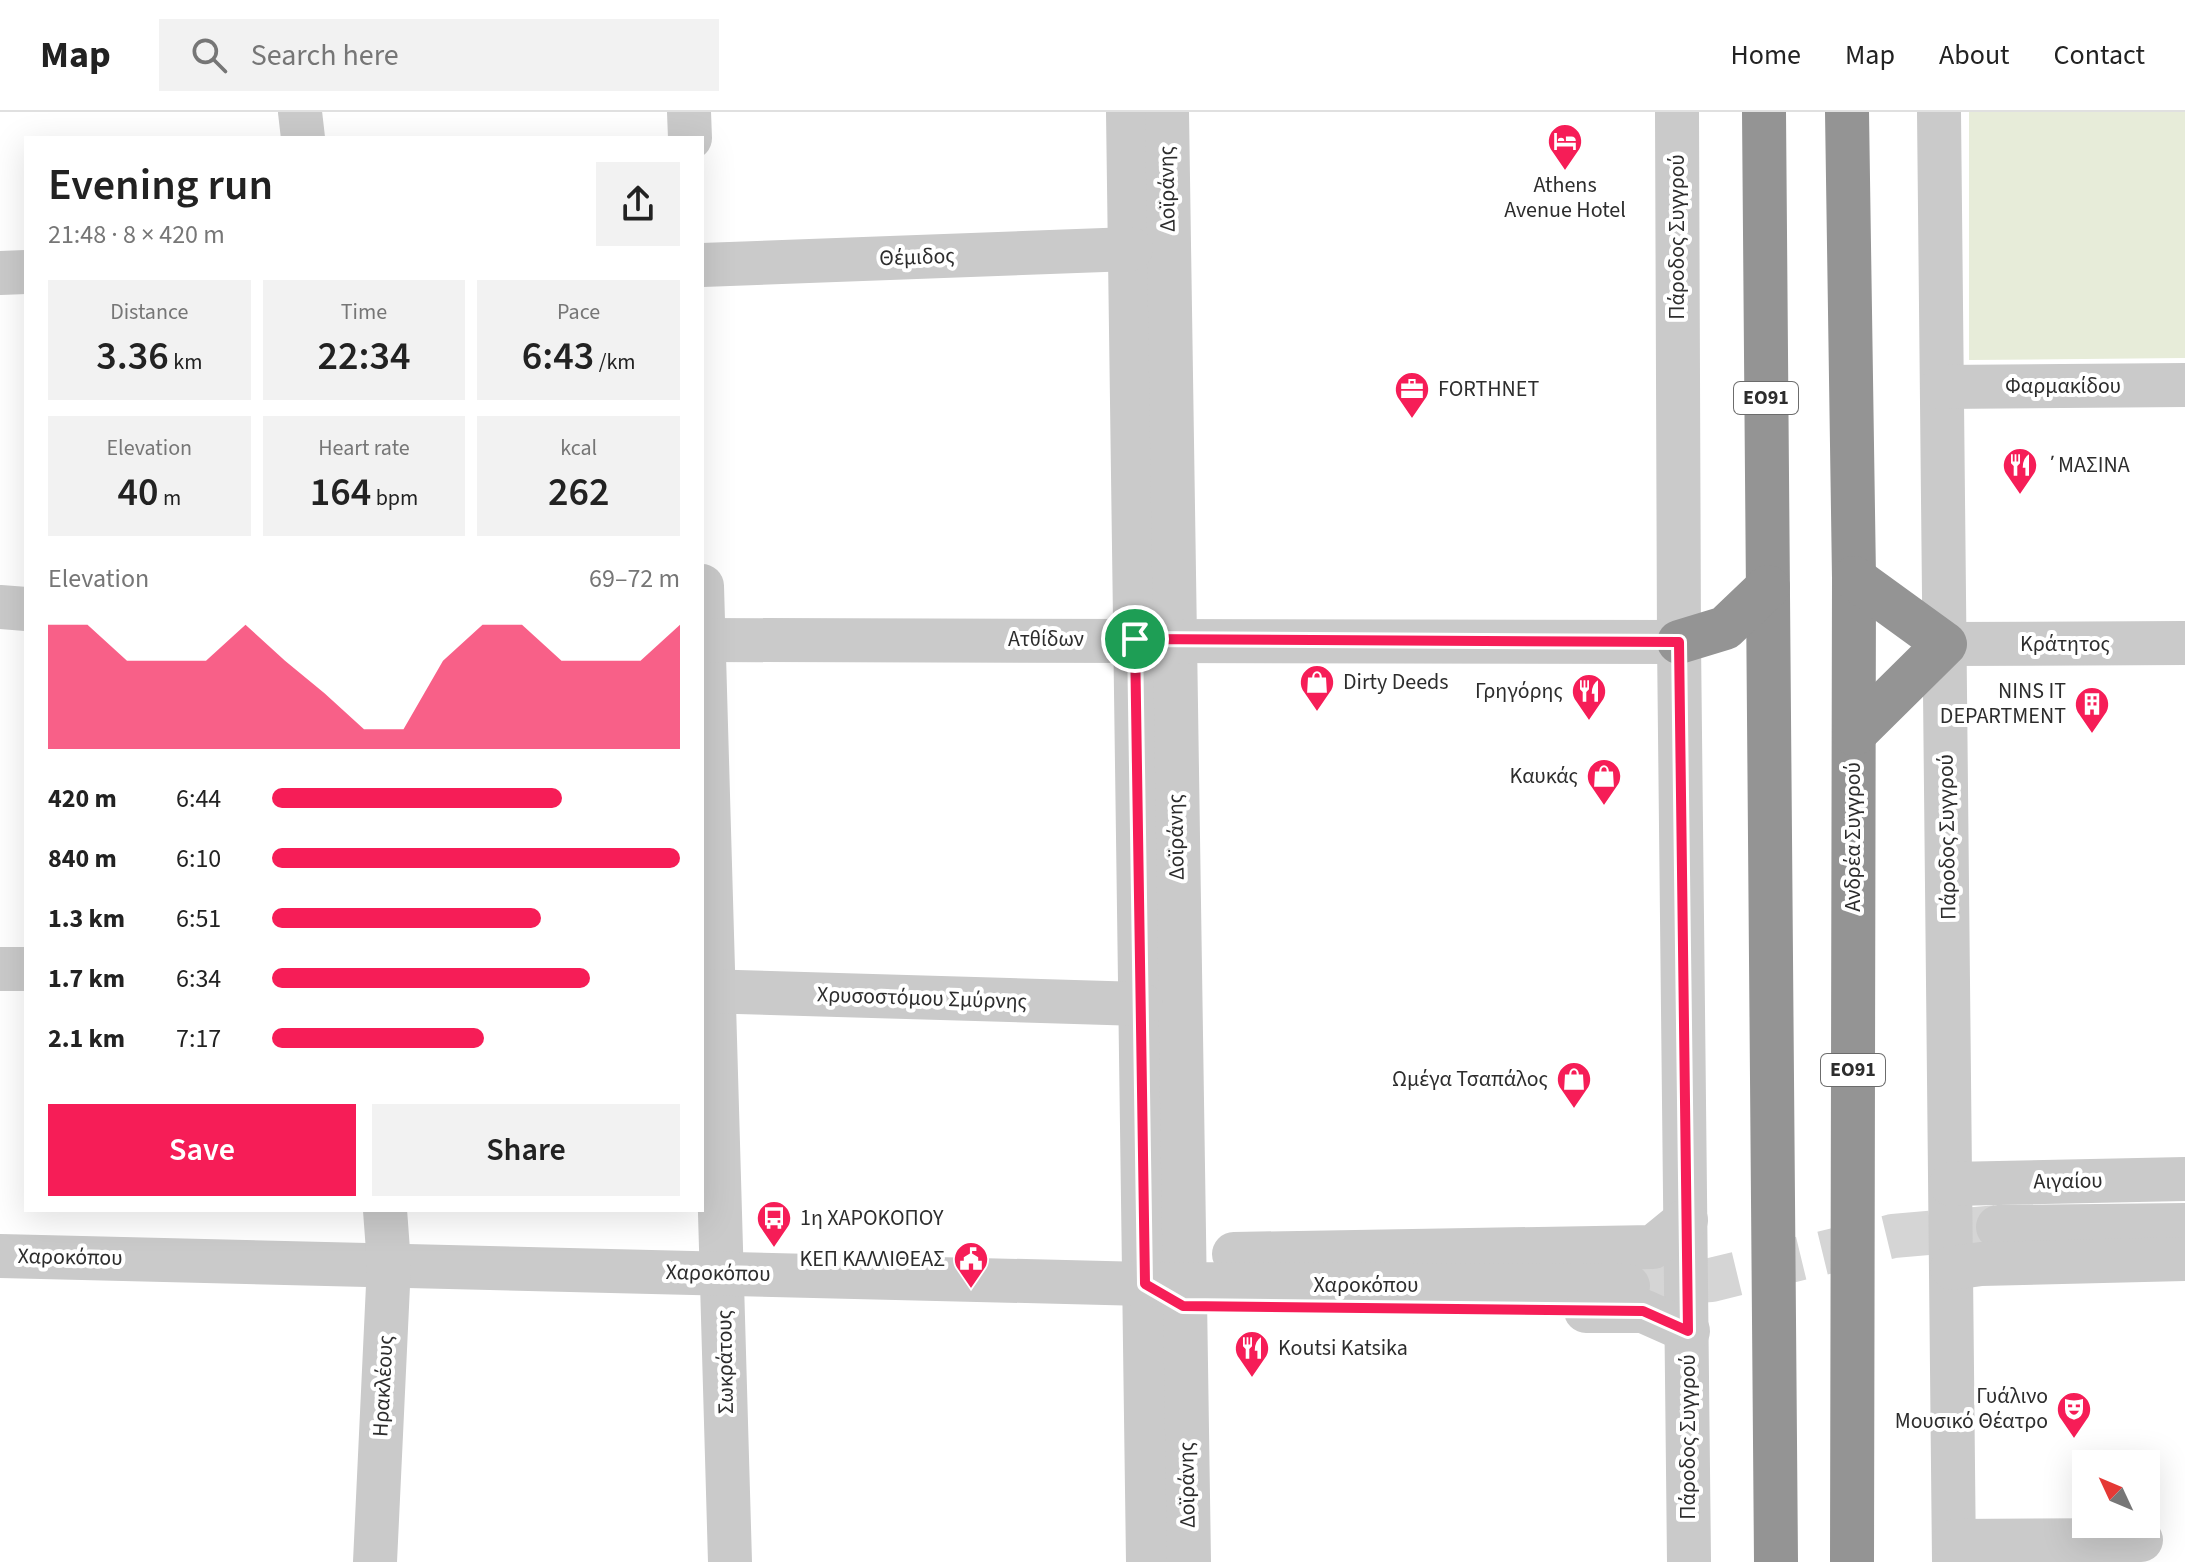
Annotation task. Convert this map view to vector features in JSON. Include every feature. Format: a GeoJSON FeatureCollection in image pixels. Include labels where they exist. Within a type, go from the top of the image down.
{"type":"FeatureCollection","features":[{"type":"Feature","properties":{"kind":"highway","name":"ΕΟ91"},"geometry":{"type":"LineString","coordinates":[[1764,112],[1776,1562]]}},
{"type":"Feature","properties":{"kind":"highway","name":"Ανδρέα Συγγρού"},"geometry":{"type":"LineString","coordinates":[[1847,112],[1854,578],[1852,1562]]}},
{"type":"Feature","properties":{"kind":"highway"},"geometry":{"type":"LineString","coordinates":[[1854,578],[1945,644],[1854,734]]}},
{"type":"Feature","properties":{"kind":"highway"},"geometry":{"type":"LineString","coordinates":[[1679,642],[1725,628],[1768,587]]}},
{"type":"Feature","properties":{"kind":"highway"},"geometry":{"type":"LineString","coordinates":[[1679,642],[1726,651],[1769,684]]}},
{"type":"Feature","properties":{"kind":"street"},"geometry":{"type":"LineString","coordinates":[[300,112],[303,136]]}},
{"type":"Feature","properties":{"kind":"street"},"geometry":{"type":"LineString","coordinates":[[689,112],[690,136]]}},
{"type":"Feature","properties":{"kind":"street","name":"Δοϊράνης"},"geometry":{"type":"LineString","coordinates":[[1128,112],[1131,249],[1154,639],[1173,1282],[1189,1562]]}},
{"type":"Feature","properties":{"kind":"street","name":"Δοϊράνης"},"geometry":{"type":"LineString","coordinates":[[1148,1562],[1173,1282],[1141,1004],[1167,112]]}},
{"type":"Feature","properties":{"kind":"street","name":"Πάροδος Συγγρού"},"geometry":{"type":"LineString","coordinates":[[1677,112],[1689,1562]]}},
{"type":"Feature","properties":{"kind":"street","name":"Πάροδος Συγγρού"},"geometry":{"type":"LineString","coordinates":[[1939,112],[1954,1552]]}},
{"type":"Feature","properties":{"kind":"street","name":"Θέμιδος"},"geometry":{"type":"LineString","coordinates":[[704,265],[1131,249]]}},
{"type":"Feature","properties":{"kind":"street"},"geometry":{"type":"LineString","coordinates":[[0,273],[24,272]]}},
{"type":"Feature","properties":{"kind":"street","name":"Φαρμακίδου"},"geometry":{"type":"LineString","coordinates":[[1942,387],[2185,385]]}},
{"type":"Feature","properties":{"kind":"street"},"geometry":{"type":"LineString","coordinates":[[0,607],[24,609]]}},
{"type":"Feature","properties":{"kind":"street","name":"Ατθίδων"},"geometry":{"type":"LineString","coordinates":[[704,640],[1679,642]]}},
{"type":"Feature","properties":{"kind":"street","name":"Κράτητος"},"geometry":{"type":"LineString","coordinates":[[1945,644],[2185,643]]}},
{"type":"Feature","properties":{"kind":"street","name":"Σωκράτους"},"geometry":{"type":"LineString","coordinates":[[704,699],[709,992],[723,1274],[730,1562]]}},
{"type":"Feature","properties":{"kind":"street"},"geometry":{"type":"LineString","coordinates":[[0,969],[24,969]]}},
{"type":"Feature","properties":{"kind":"street","name":"Χρυσοστόμου Σμύρνης"},"geometry":{"type":"LineString","coordinates":[[709,992],[1141,1004]]}},
{"type":"Feature","properties":{"kind":"street","name":"Αιγαίου"},"geometry":{"type":"LineString","coordinates":[[1951,1184],[2185,1179]]}},
{"type":"Feature","properties":{"kind":"street","name":"Ηρακλέους"},"geometry":{"type":"LineString","coordinates":[[375,1562],[389,1264],[385,1212]]}},
{"type":"Feature","properties":{"kind":"street","name":"Χαροκόπου"},"geometry":{"type":"LineString","coordinates":[[1173,1282],[1653,1247],[1686,1220]]}},
{"type":"Feature","properties":{"kind":"street","name":"Αιγαίου"},"geometry":{"type":"LineString","coordinates":[[1998,1227],[2185,1225]]}},
{"type":"Feature","properties":{"kind":"street","name":"Χαροκόπου"},"geometry":{"type":"LineString","coordinates":[[0,1256],[723,1274],[1628,1286]]}},
{"type":"Feature","properties":{"kind":"street"},"geometry":{"type":"LineString","coordinates":[[1952,1268],[1981,1264],[2185,1259]]}},
{"type":"Feature","properties":{"kind":"street","name":"Χαροκόπου"},"geometry":{"type":"LineString","coordinates":[[1173,1282],[1643,1311],[1688,1331]]}},
{"type":"Feature","properties":{"kind":"street"},"geometry":{"type":"LineString","coordinates":[[1954,1552],[2141,1540]]}},
{"type":"Feature","properties":{"kind":"green space"},"geometry":{"type":"Polygon","coordinates":[[[1969,112],[2185,112],[2185,358],[1969,360],[1969,112]]]}},
{"type":"Feature","properties":{"kind":"tunnel"},"geometry":{"type":"LineString","coordinates":[[1628,1286],[1711,1280],[1893,1236],[1998,1227]]}},
{"type":"Feature","properties":{"kind":"place","name":"Athens Avenue Hotel"},"geometry":{"type":"Point","coordinates":[1565,172]}},
{"type":"Feature","properties":{"kind":"place","name":"FORTHNET"},"geometry":{"type":"Point","coordinates":[1412,420]}},
{"type":"Feature","properties":{"kind":"place","name":"΄ΜΑΣΙΝΑ"},"geometry":{"type":"Point","coordinates":[2020,496]}},
{"type":"Feature","properties":{"kind":"place","name":"Dirty Deeds"},"geometry":{"type":"Point","coordinates":[1317,713]}},
{"type":"Feature","properties":{"kind":"place","name":"Γρηγόρης"},"geometry":{"type":"Point","coordinates":[1589,722]}},
{"type":"Feature","properties":{"kind":"place","name":"NINS IT DEPARTMENT"},"geometry":{"type":"Point","coordinates":[2092,735]}},
{"type":"Feature","properties":{"kind":"place","name":"Καυκάς"},"geometry":{"type":"Point","coordinates":[1604,807]}},
{"type":"Feature","properties":{"kind":"place","name":"Ωμέγα Τσαπάλος"},"geometry":{"type":"Point","coordinates":[1574,1110]}},
{"type":"Feature","properties":{"kind":"place","name":"1η ΧΑΡΟΚΟΠΟΥ"},"geometry":{"type":"Point","coordinates":[774,1249]}},
{"type":"Feature","properties":{"kind":"place","name":"ΚΕΠ ΚΑΛΛΙΘΕΑΣ"},"geometry":{"type":"Point","coordinates":[971,1290]}},
{"type":"Feature","properties":{"kind":"place","name":"Koutsi Katsika"},"geometry":{"type":"Point","coordinates":[1252,1379]}},
{"type":"Feature","properties":{"kind":"place","name":"Γυάλινο Μουσικό Θέατρο"},"geometry":{"type":"Point","coordinates":[2074,1440]}},
{"type":"Feature","properties":{"kind":"route"},"geometry":{"type":"LineString","coordinates":[[1135,639],[1679,642],[1688,1331],[1643,1311],[1183,1306],[1145,1284],[1135,639]]}}]}
